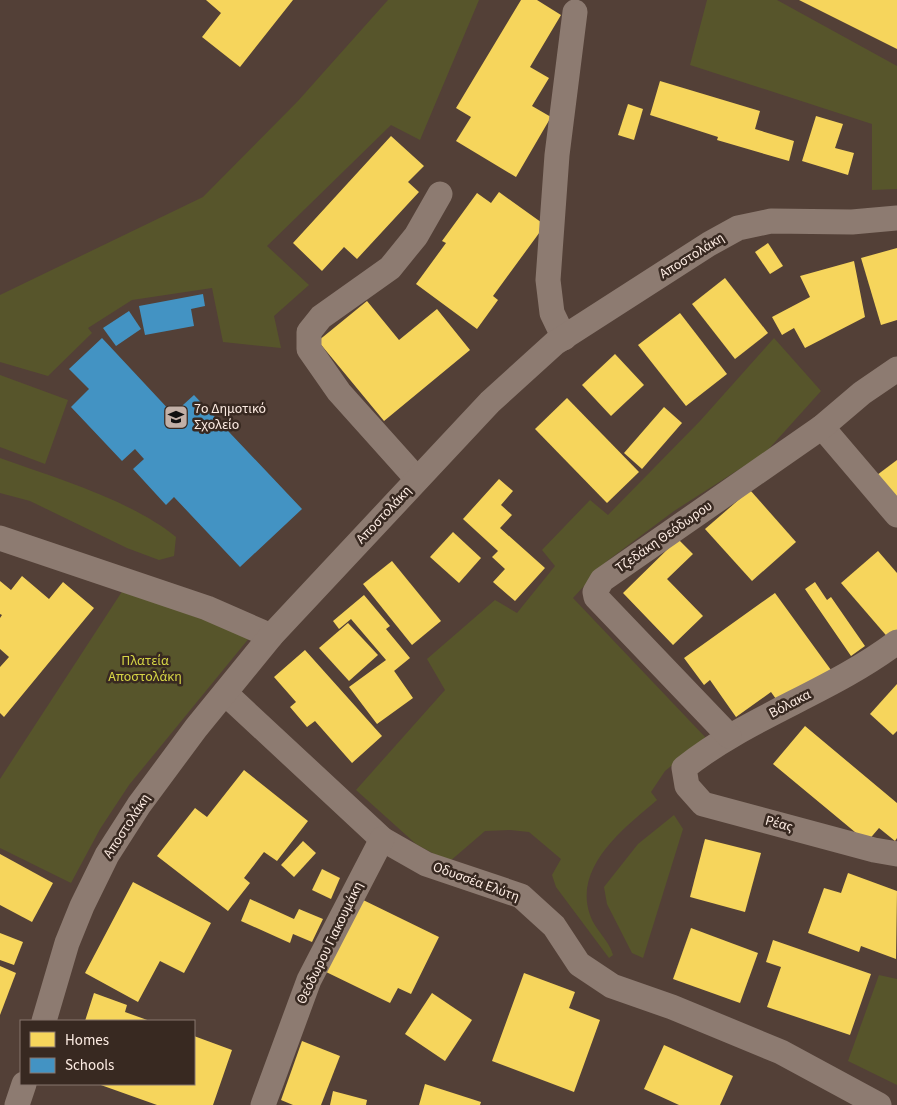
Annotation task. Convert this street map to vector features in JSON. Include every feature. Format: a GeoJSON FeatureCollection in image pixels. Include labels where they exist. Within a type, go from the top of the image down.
{"type":"FeatureCollection","features":[{"type":"Feature","properties":{"kind":"street"},"geometry":{"type":"LineString","coordinates":[[564,338],[552,313],[548,280],[557,155],[575,12]]}},
{"type":"Feature","properties":{"kind":"street"},"geometry":{"type":"LineString","coordinates":[[418,479],[339,392],[309,349],[309,332],[321,317],[390,268],[416,236],[440,194]]}},
{"type":"Feature","properties":{"kind":"street","name":"Αποστολάκη"},"geometry":{"type":"LineString","coordinates":[[44,1020],[75,921],[107,854],[167,766],[224,693],[272,636],[490,402],[538,357],[564,338],[709,244],[738,228],[771,221],[852,222],[897,218]]}},
{"type":"Feature","properties":{"kind":"street","name":"Τζεδάκη Θεόδωρου"},"geometry":{"type":"LineString","coordinates":[[729,736],[596,597],[595,592],[602,580],[822,427],[862,393],[897,369]]}},
{"type":"Feature","properties":{"kind":"street"},"geometry":{"type":"LineString","coordinates":[[822,427],[897,515]]}},
{"type":"Feature","properties":{"kind":"street"},"geometry":{"type":"LineString","coordinates":[[0,538],[207,608],[272,636]]}},
{"type":"Feature","properties":{"kind":"street","name":"Βόλακα"},"geometry":{"type":"LineString","coordinates":[[684,768],[729,736],[868,664],[897,642]]}},
{"type":"Feature","properties":{"kind":"street","name":"Οδυσσέα Ελύτη"},"geometry":{"type":"LineString","coordinates":[[224,693],[382,840],[426,864],[521,896],[554,926],[579,964],[612,986],[672,1007],[782,1052],[879,1105]]}},
{"type":"Feature","properties":{"kind":"street","name":"Ρέας"},"geometry":{"type":"LineString","coordinates":[[684,768],[687,786],[703,804],[874,850],[897,854]]}},
{"type":"Feature","properties":{"kind":"street","name":"Θεόδωρου Γιακουμάκη"},"geometry":{"type":"LineString","coordinates":[[263,1105],[309,980],[382,840]]}},
{"type":"Feature","properties":{"kind":"street"},"geometry":{"type":"LineString","coordinates":[[17,1105],[24,1085]]}},
{"type":"Feature","properties":{"kind":"green space"},"geometry":{"type":"Polygon","coordinates":[[[388,0],[479,0],[420,140],[391,125],[267,246],[309,285],[274,316],[281,348],[223,342],[212,288],[132,300],[88,328],[92,333],[48,376],[0,362],[0,295],[203,197],[298,101],[388,0]]]}},
{"type":"Feature","properties":{"kind":"green space"},"geometry":{"type":"Polygon","coordinates":[[[707,0],[777,0],[897,66],[897,189],[872,190],[872,124],[690,65],[707,0]]]}},
{"type":"Feature","properties":{"kind":"green space"},"geometry":{"type":"Polygon","coordinates":[[[774,338],[821,391],[766,452],[674,511],[607,561],[573,598],[706,738],[665,771],[651,792],[657,800],[617,836],[595,865],[589,881],[587,897],[592,920],[613,955],[609,958],[556,887],[552,875],[561,859],[529,832],[510,830],[485,831],[449,862],[416,844],[356,790],[445,690],[427,659],[495,600],[517,613],[555,566],[542,550],[590,500],[608,515],[700,421],[774,338]]]}},
{"type":"Feature","properties":{"kind":"green space"},"geometry":{"type":"Polygon","coordinates":[[[0,375],[68,400],[45,464],[0,447],[0,375]]]}},
{"type":"Feature","properties":{"kind":"green space"},"geometry":{"type":"Polygon","coordinates":[[[0,458],[92,491],[137,512],[176,537],[174,556],[159,560],[127,548],[30,501],[0,493],[0,458]]]}},
{"type":"Feature","properties":{"kind":"green space","name":"Πλατεία Αποστολάκη"},"geometry":{"type":"Polygon","coordinates":[[[123,590],[250,637],[129,785],[100,829],[71,883],[0,848],[0,779],[123,590]]]}},
{"type":"Feature","properties":{"kind":"green space"},"geometry":{"type":"Polygon","coordinates":[[[674,815],[683,829],[643,958],[632,953],[607,904],[604,887],[638,844],[674,815]]]}},
{"type":"Feature","properties":{"kind":"green space"},"geometry":{"type":"Polygon","coordinates":[[[879,975],[897,979],[897,1085],[848,1061],[879,975]]]}},
{"type":"Feature","properties":{"kind":"building: Homes"},"geometry":{"type":"Polygon","coordinates":[[[206,0],[293,0],[240,67],[202,37],[221,13],[206,0]]]}},
{"type":"Feature","properties":{"kind":"building: Homes"},"geometry":{"type":"Polygon","coordinates":[[[521,0],[537,0],[561,15],[530,67],[549,78],[532,106],[551,117],[516,177],[456,141],[471,117],[456,108],[521,0]]]}},
{"type":"Feature","properties":{"kind":"building: Homes"},"geometry":{"type":"Polygon","coordinates":[[[799,0],[897,0],[897,49],[799,0]]]}},
{"type":"Feature","properties":{"kind":"building: Homes"},"geometry":{"type":"Polygon","coordinates":[[[660,81],[760,111],[755,129],[794,141],[789,161],[717,140],[718,137],[650,115],[660,81]]]}},
{"type":"Feature","properties":{"kind":"building: Homes"},"geometry":{"type":"Polygon","coordinates":[[[628,104],[643,109],[634,140],[618,135],[628,104]]]}},
{"type":"Feature","properties":{"kind":"building: Homes"},"geometry":{"type":"Polygon","coordinates":[[[816,116],[843,124],[835,148],[854,153],[848,175],[802,161],[816,116]]]}},
{"type":"Feature","properties":{"kind":"building: Homes"},"geometry":{"type":"Polygon","coordinates":[[[391,136],[424,166],[408,182],[419,192],[357,259],[344,247],[322,271],[293,243],[391,136]]]}},
{"type":"Feature","properties":{"kind":"building: Homes"},"geometry":{"type":"Polygon","coordinates":[[[499,192],[545,225],[493,296],[498,300],[477,329],[416,284],[446,243],[442,241],[477,193],[491,203],[499,192]]]}},
{"type":"Feature","properties":{"kind":"building: Homes"},"geometry":{"type":"Polygon","coordinates":[[[768,243],[783,266],[770,274],[755,252],[768,243]]]}},
{"type":"Feature","properties":{"kind":"building: Homes"},"geometry":{"type":"Polygon","coordinates":[[[897,248],[897,320],[881,325],[861,258],[897,248]]]}},
{"type":"Feature","properties":{"kind":"building: Homes"},"geometry":{"type":"Polygon","coordinates":[[[854,261],[865,317],[805,348],[794,328],[782,335],[772,317],[810,297],[800,276],[854,261]]]}},
{"type":"Feature","properties":{"kind":"building: Homes"},"geometry":{"type":"Polygon","coordinates":[[[725,278],[768,333],[735,359],[692,304],[725,278]]]}},
{"type":"Feature","properties":{"kind":"building: Homes"},"geometry":{"type":"Polygon","coordinates":[[[367,301],[399,340],[437,309],[470,350],[384,421],[318,341],[367,301]]]}},
{"type":"Feature","properties":{"kind":"building: Homes"},"geometry":{"type":"Polygon","coordinates":[[[680,313],[727,374],[686,406],[638,345],[680,313]]]}},
{"type":"Feature","properties":{"kind":"building: Homes"},"geometry":{"type":"Polygon","coordinates":[[[615,354],[644,385],[611,416],[582,385],[615,354]]]}},
{"type":"Feature","properties":{"kind":"building: Homes"},"geometry":{"type":"Polygon","coordinates":[[[567,398],[639,472],[607,503],[535,429],[567,398]]]}},
{"type":"Feature","properties":{"kind":"building: Homes"},"geometry":{"type":"Polygon","coordinates":[[[664,407],[682,423],[642,469],[624,453],[664,407]]]}},
{"type":"Feature","properties":{"kind":"building: Homes"},"geometry":{"type":"Polygon","coordinates":[[[897,460],[897,501],[877,475],[897,460]]]}},
{"type":"Feature","properties":{"kind":"building: Homes"},"geometry":{"type":"Polygon","coordinates":[[[499,479],[513,491],[501,505],[512,515],[500,528],[545,568],[515,601],[493,582],[505,569],[492,557],[498,551],[463,519],[499,479]]]}},
{"type":"Feature","properties":{"kind":"building: Homes"},"geometry":{"type":"Polygon","coordinates":[[[750,490],[796,542],[752,581],[705,529],[750,490]]]}},
{"type":"Feature","properties":{"kind":"building: Homes"},"geometry":{"type":"Polygon","coordinates":[[[453,532],[481,558],[459,583],[430,557],[453,532]]]}},
{"type":"Feature","properties":{"kind":"building: Homes"},"geometry":{"type":"Polygon","coordinates":[[[678,539],[693,554],[667,579],[703,616],[673,645],[623,593],[678,539]]]}},
{"type":"Feature","properties":{"kind":"building: Homes"},"geometry":{"type":"Polygon","coordinates":[[[878,551],[897,573],[897,635],[891,641],[841,583],[878,551]]]}},
{"type":"Feature","properties":{"kind":"building: Homes"},"geometry":{"type":"Polygon","coordinates":[[[392,561],[441,621],[412,645],[363,584],[392,561]]]}},
{"type":"Feature","properties":{"kind":"building: Homes"},"geometry":{"type":"Polygon","coordinates":[[[22,576],[49,599],[63,582],[94,608],[4,717],[0,713],[0,667],[9,657],[0,649],[0,618],[2,615],[0,614],[0,581],[11,590],[22,576]]]}},
{"type":"Feature","properties":{"kind":"building: Homes"},"geometry":{"type":"Polygon","coordinates":[[[815,582],[827,600],[831,597],[865,646],[851,656],[805,589],[815,582]]]}},
{"type":"Feature","properties":{"kind":"building: Homes"},"geometry":{"type":"Polygon","coordinates":[[[775,593],[831,670],[781,706],[771,692],[736,717],[710,680],[704,685],[684,658],[775,593]]]}},
{"type":"Feature","properties":{"kind":"building: Homes"},"geometry":{"type":"Polygon","coordinates":[[[364,595],[390,626],[386,629],[410,658],[394,671],[413,698],[377,724],[349,687],[386,660],[351,619],[339,629],[333,621],[364,595]]]}},
{"type":"Feature","properties":{"kind":"building: Homes"},"geometry":{"type":"Polygon","coordinates":[[[348,623],[378,655],[349,681],[319,648],[348,623]]]}},
{"type":"Feature","properties":{"kind":"building: Homes"},"geometry":{"type":"Polygon","coordinates":[[[305,650],[382,736],[352,763],[315,721],[307,727],[290,707],[296,702],[274,677],[305,650]]]}},
{"type":"Feature","properties":{"kind":"building: Homes"},"geometry":{"type":"Polygon","coordinates":[[[897,684],[897,731],[893,735],[870,714],[897,684]]]}},
{"type":"Feature","properties":{"kind":"building: Homes"},"geometry":{"type":"Polygon","coordinates":[[[805,726],[897,803],[897,838],[895,841],[879,828],[867,842],[773,764],[805,726]]]}},
{"type":"Feature","properties":{"kind":"building: Homes"},"geometry":{"type":"Polygon","coordinates":[[[244,770],[308,821],[277,861],[264,852],[244,878],[250,883],[228,911],[157,856],[195,808],[207,817],[244,770]]]}},
{"type":"Feature","properties":{"kind":"building: Homes"},"geometry":{"type":"Polygon","coordinates":[[[705,839],[761,853],[745,912],[690,897],[705,839]]]}},
{"type":"Feature","properties":{"kind":"building: Homes"},"geometry":{"type":"Polygon","coordinates":[[[303,841],[316,853],[294,877],[281,865],[303,841]]]}},
{"type":"Feature","properties":{"kind":"building: Homes"},"geometry":{"type":"Polygon","coordinates":[[[0,854],[53,883],[32,922],[0,905],[0,854]]]}},
{"type":"Feature","properties":{"kind":"building: Homes"},"geometry":{"type":"Polygon","coordinates":[[[322,869],[340,878],[331,899],[312,890],[322,869]]]}},
{"type":"Feature","properties":{"kind":"building: Homes"},"geometry":{"type":"Polygon","coordinates":[[[848,873],[897,891],[896,959],[861,946],[859,952],[808,933],[824,888],[841,893],[848,873]]]}},
{"type":"Feature","properties":{"kind":"building: Homes"},"geometry":{"type":"Polygon","coordinates":[[[133,882],[211,923],[184,973],[160,961],[138,1002],[85,973],[133,882]]]}},
{"type":"Feature","properties":{"kind":"building: Homes"},"geometry":{"type":"Polygon","coordinates":[[[357,897],[439,937],[411,994],[398,988],[390,1003],[322,970],[357,897]]]}},
{"type":"Feature","properties":{"kind":"building: Homes"},"geometry":{"type":"Polygon","coordinates":[[[250,899],[294,919],[299,909],[323,919],[312,942],[293,934],[290,943],[241,921],[250,899]]]}},
{"type":"Feature","properties":{"kind":"building: Homes"},"geometry":{"type":"Polygon","coordinates":[[[691,928],[758,953],[740,1003],[673,979],[691,928]]]}},
{"type":"Feature","properties":{"kind":"building: Homes"},"geometry":{"type":"Polygon","coordinates":[[[0,933],[23,942],[14,965],[0,960],[0,933]]]}},
{"type":"Feature","properties":{"kind":"building: Homes"},"geometry":{"type":"Polygon","coordinates":[[[773,940],[871,974],[850,1035],[767,1007],[781,967],[766,962],[773,940]]]}},
{"type":"Feature","properties":{"kind":"building: Homes"},"geometry":{"type":"Polygon","coordinates":[[[0,966],[16,973],[0,1015],[0,966]]]}},
{"type":"Feature","properties":{"kind":"building: Homes"},"geometry":{"type":"Polygon","coordinates":[[[524,973],[575,992],[569,1008],[600,1020],[574,1092],[492,1061],[524,973]]]}},
{"type":"Feature","properties":{"kind":"building: Homes"},"geometry":{"type":"Polygon","coordinates":[[[94,993],[127,1005],[125,1012],[147,1020],[85,1020],[94,993]]]}},
{"type":"Feature","properties":{"kind":"building: Homes"},"geometry":{"type":"Polygon","coordinates":[[[432,993],[472,1020],[445,1061],[405,1034],[432,993]]]}},
{"type":"Feature","properties":{"kind":"building: Homes"},"geometry":{"type":"Polygon","coordinates":[[[195,1036],[232,1050],[213,1105],[157,1105],[101,1085],[195,1085],[195,1036]]]}},
{"type":"Feature","properties":{"kind":"building: Homes"},"geometry":{"type":"Polygon","coordinates":[[[302,1041],[340,1056],[321,1105],[293,1105],[281,1100],[302,1041]]]}},
{"type":"Feature","properties":{"kind":"building: Homes"},"geometry":{"type":"Polygon","coordinates":[[[664,1045],[733,1076],[720,1105],[679,1105],[644,1089],[664,1045]]]}},
{"type":"Feature","properties":{"kind":"building: Homes"},"geometry":{"type":"Polygon","coordinates":[[[425,1084],[481,1102],[480,1105],[419,1105],[425,1084]]]}},
{"type":"Feature","properties":{"kind":"building: Homes"},"geometry":{"type":"Polygon","coordinates":[[[333,1091],[367,1100],[366,1105],[330,1105],[333,1091]]]}},
{"type":"Feature","properties":{"kind":"building: Schools"},"geometry":{"type":"Polygon","coordinates":[[[203,294],[205,306],[191,309],[194,326],[145,335],[139,306],[203,294]]]}},
{"type":"Feature","properties":{"kind":"building: Schools"},"geometry":{"type":"Polygon","coordinates":[[[129,311],[141,329],[116,346],[103,328],[129,311]]]}},
{"type":"Feature","properties":{"kind":"building: Schools"},"geometry":{"type":"Polygon","coordinates":[[[102,338],[173,414],[194,395],[302,509],[240,567],[174,497],[166,505],[133,469],[144,459],[135,449],[122,461],[71,407],[89,389],[69,369],[102,338]]]}},
{"type":"Feature","properties":{"kind":"place","name":"7ο Δημοτικό Σχολείο"},"geometry":{"type":"Point","coordinates":[176,417]}}]}
